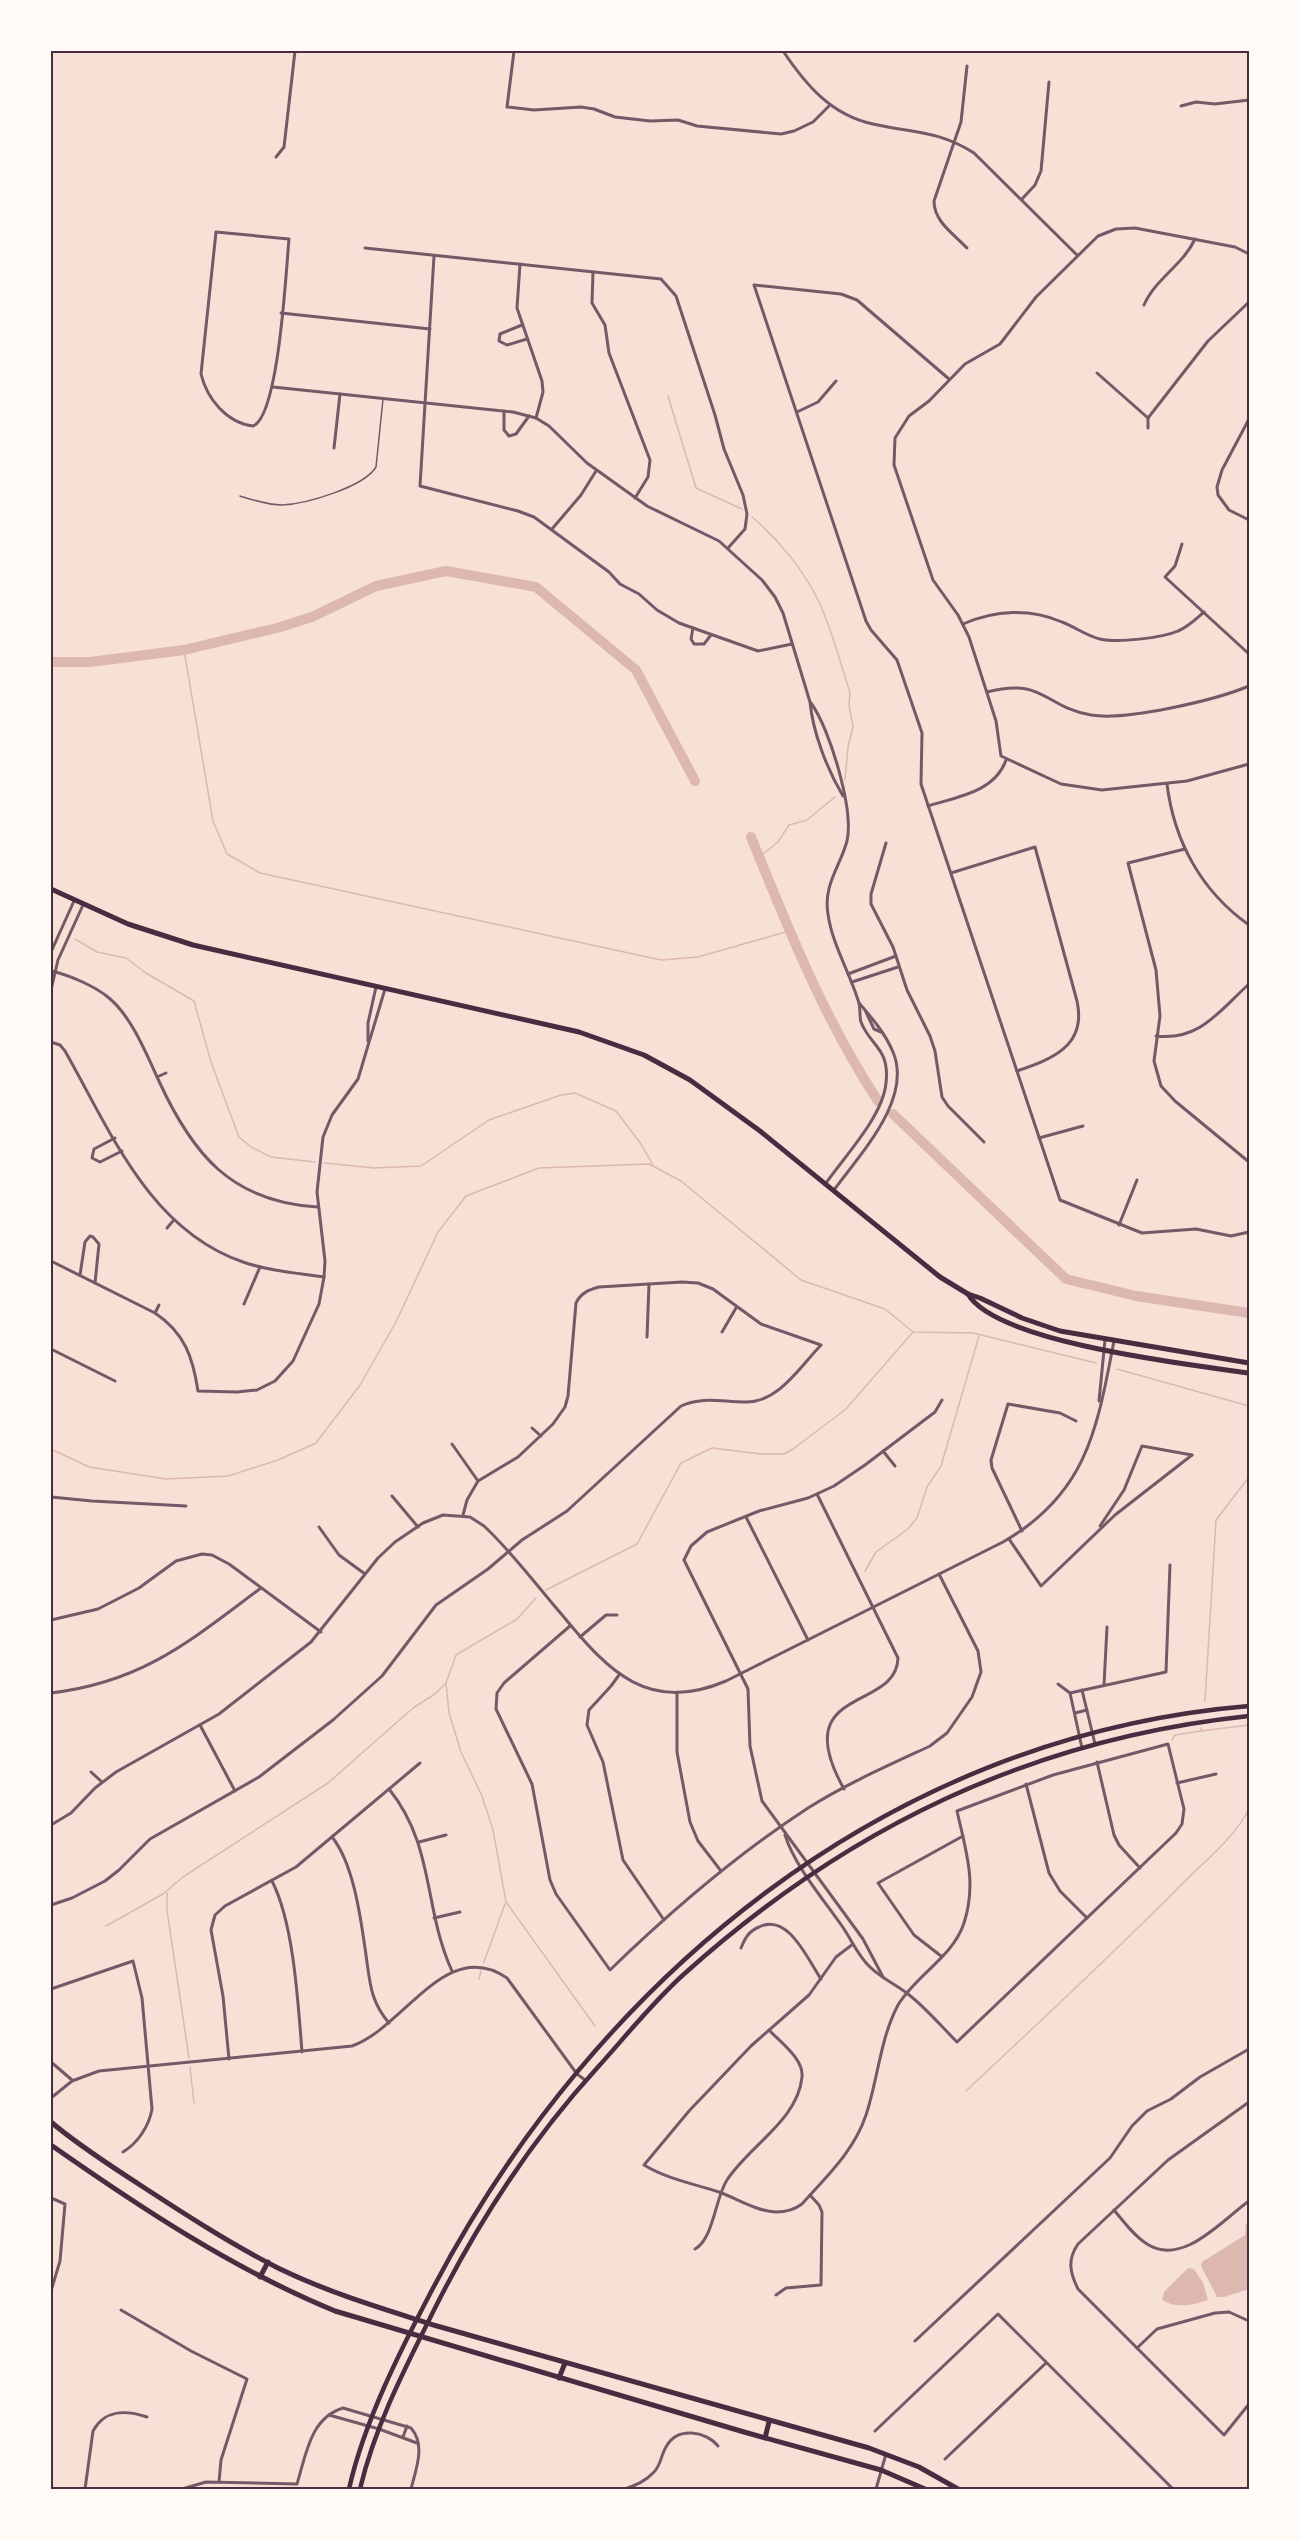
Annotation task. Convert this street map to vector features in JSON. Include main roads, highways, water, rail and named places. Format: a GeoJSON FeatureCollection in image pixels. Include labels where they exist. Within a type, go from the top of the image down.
{"type":"FeatureCollection","features":[{"type":"Feature","properties":{"kind":"main road"},"geometry":{"type":"LineString","coordinates":[[51,889],[128,924],[193,945],[579,1032],[644,1055],[690,1080],[721,1101],[826,1183],[940,1277],[968,1294],[1060,1331],[1249,1363]]}},
{"type":"Feature","properties":{"kind":"main road"},"geometry":{"type":"LineString","coordinates":[[968,1294],[974,1304],[1009,1323],[1059,1340],[1249,1373]]}},
{"type":"Feature","properties":{"kind":"main road"},"geometry":{"type":"LineString","coordinates":[[349,2489],[373,2416],[417,2320],[469,2223],[502,2170],[577,2074],[636,2006],[673,1969],[742,1909],[801,1865],[931,1792],[970,1775],[1092,1734],[1158,1719],[1249,1706]]}},
{"type":"Feature","properties":{"kind":"main road"},"geometry":{"type":"LineString","coordinates":[[1238,1707],[1239,1717]]}},
{"type":"Feature","properties":{"kind":"main road"},"geometry":{"type":"LineString","coordinates":[[360,2489],[383,2419],[420,2338],[477,2229],[518,2167],[585,2080],[681,1977],[749,1918],[814,1870],[935,1802],[1013,1770],[1082,1748],[1163,1729],[1249,1716]]}},
{"type":"Feature","properties":{"kind":"main road"},"geometry":{"type":"LineString","coordinates":[[51,2122],[164,2201],[212,2231],[312,2284],[417,2320],[886,2454],[934,2474],[958,2489]]}},
{"type":"Feature","properties":{"kind":"main road"},"geometry":{"type":"LineString","coordinates":[[51,2145],[203,2246],[260,2277],[335,2311],[420,2338],[881,2470],[925,2489]]}},
{"type":"Feature","properties":{"kind":"main road"},"geometry":{"type":"LineString","coordinates":[[469,2223],[477,2229]]}},
{"type":"Feature","properties":{"kind":"main road"},"geometry":{"type":"LineString","coordinates":[[260,2277],[268,2262]]}},
{"type":"Feature","properties":{"kind":"main road"},"geometry":{"type":"LineString","coordinates":[[559,2378],[565,2362]]}},
{"type":"Feature","properties":{"kind":"main road"},"geometry":{"type":"LineString","coordinates":[[765,2438],[769,2422]]}},
{"type":"Feature","properties":{"kind":"waterway"},"geometry":{"type":"LineString","coordinates":[[668,396],[696,488],[742,509]]}},
{"type":"Feature","properties":{"kind":"waterway"},"geometry":{"type":"LineString","coordinates":[[752,517],[780,545],[805,577],[818,600],[832,634],[850,693],[849,705],[853,727],[848,747],[845,780]]}},
{"type":"Feature","properties":{"kind":"waterway"},"geometry":{"type":"LineString","coordinates":[[51,662],[90,662],[184,650],[277,628],[312,617],[376,586],[446,571],[536,587],[636,670],[695,781]]}},
{"type":"Feature","properties":{"kind":"waterway"},"geometry":{"type":"LineString","coordinates":[[184,650],[213,821],[227,854],[260,873],[661,960],[698,957],[789,931]]}},
{"type":"Feature","properties":{"kind":"waterway"},"geometry":{"type":"LineString","coordinates":[[759,857],[778,842],[789,825],[807,820],[835,797]]}},
{"type":"Feature","properties":{"kind":"waterway"},"geometry":{"type":"LineString","coordinates":[[751,837],[808,972],[841,1038],[878,1101]]}},
{"type":"Feature","properties":{"kind":"waterway"},"geometry":{"type":"LineString","coordinates":[[75,939],[97,952],[126,958],[146,973],[194,1001],[211,1062],[239,1137],[251,1147],[271,1157],[315,1162]]}},
{"type":"Feature","properties":{"kind":"waterway"},"geometry":{"type":"LineString","coordinates":[[324,1163],[374,1168],[421,1166],[489,1120],[561,1095],[575,1093],[616,1111],[641,1144],[653,1165]]}},
{"type":"Feature","properties":{"kind":"waterway"},"geometry":{"type":"LineString","coordinates":[[893,1114],[1066,1279],[1136,1296],[1249,1313]]}},
{"type":"Feature","properties":{"kind":"waterway"},"geometry":{"type":"LineString","coordinates":[[51,1449],[89,1467],[166,1479],[228,1476],[278,1460],[316,1443],[360,1385],[396,1322],[438,1232],[466,1196],[539,1168],[649,1164],[681,1181],[801,1280],[885,1309],[913,1332],[973,1333],[1096,1363]]}},
{"type":"Feature","properties":{"kind":"waterway"},"geometry":{"type":"LineString","coordinates":[[546,1590],[637,1544],[681,1463],[712,1448],[761,1454],[784,1454],[793,1449],[846,1409],[913,1332]]}},
{"type":"Feature","properties":{"kind":"waterway"},"geometry":{"type":"LineString","coordinates":[[865,1571],[876,1552],[908,1529],[917,1518],[927,1487],[941,1466],[979,1336]]}},
{"type":"Feature","properties":{"kind":"waterway"},"geometry":{"type":"LineString","coordinates":[[1117,1369],[1249,1406]]}},
{"type":"Feature","properties":{"kind":"waterway"},"geometry":{"type":"LineString","coordinates":[[1205,1701],[1216,1520],[1249,1477]]}},
{"type":"Feature","properties":{"kind":"waterway"},"geometry":{"type":"LineString","coordinates":[[536,1598],[517,1619],[456,1655],[446,1683],[449,1713],[461,1752],[482,1796],[493,1830],[506,1902],[595,2026]]}},
{"type":"Feature","properties":{"kind":"waterway"},"geometry":{"type":"LineString","coordinates":[[106,1926],[163,1894],[183,1877],[328,1783],[413,1708],[435,1694],[446,1683]]}},
{"type":"Feature","properties":{"kind":"waterway"},"geometry":{"type":"LineString","coordinates":[[1201,1728],[1201,1731],[1249,1725]]}},
{"type":"Feature","properties":{"kind":"waterway"},"geometry":{"type":"LineString","coordinates":[[1172,1740],[1175,1735],[1201,1731]]}},
{"type":"Feature","properties":{"kind":"waterway"},"geometry":{"type":"LineString","coordinates":[[966,2091],[1100,1965],[1217,1850],[1243,1820],[1249,1809]]}},
{"type":"Feature","properties":{"kind":"waterway"},"geometry":{"type":"LineString","coordinates":[[167,1893],[167,1910],[189,2058]]}},
{"type":"Feature","properties":{"kind":"waterway"},"geometry":{"type":"LineString","coordinates":[[484,1962],[505,1904]]}},
{"type":"Feature","properties":{"kind":"waterway"},"geometry":{"type":"LineString","coordinates":[[479,1979],[481,1971]]}},
{"type":"Feature","properties":{"kind":"waterway"},"geometry":{"type":"LineString","coordinates":[[190,2067],[194,2103]]}}]}
